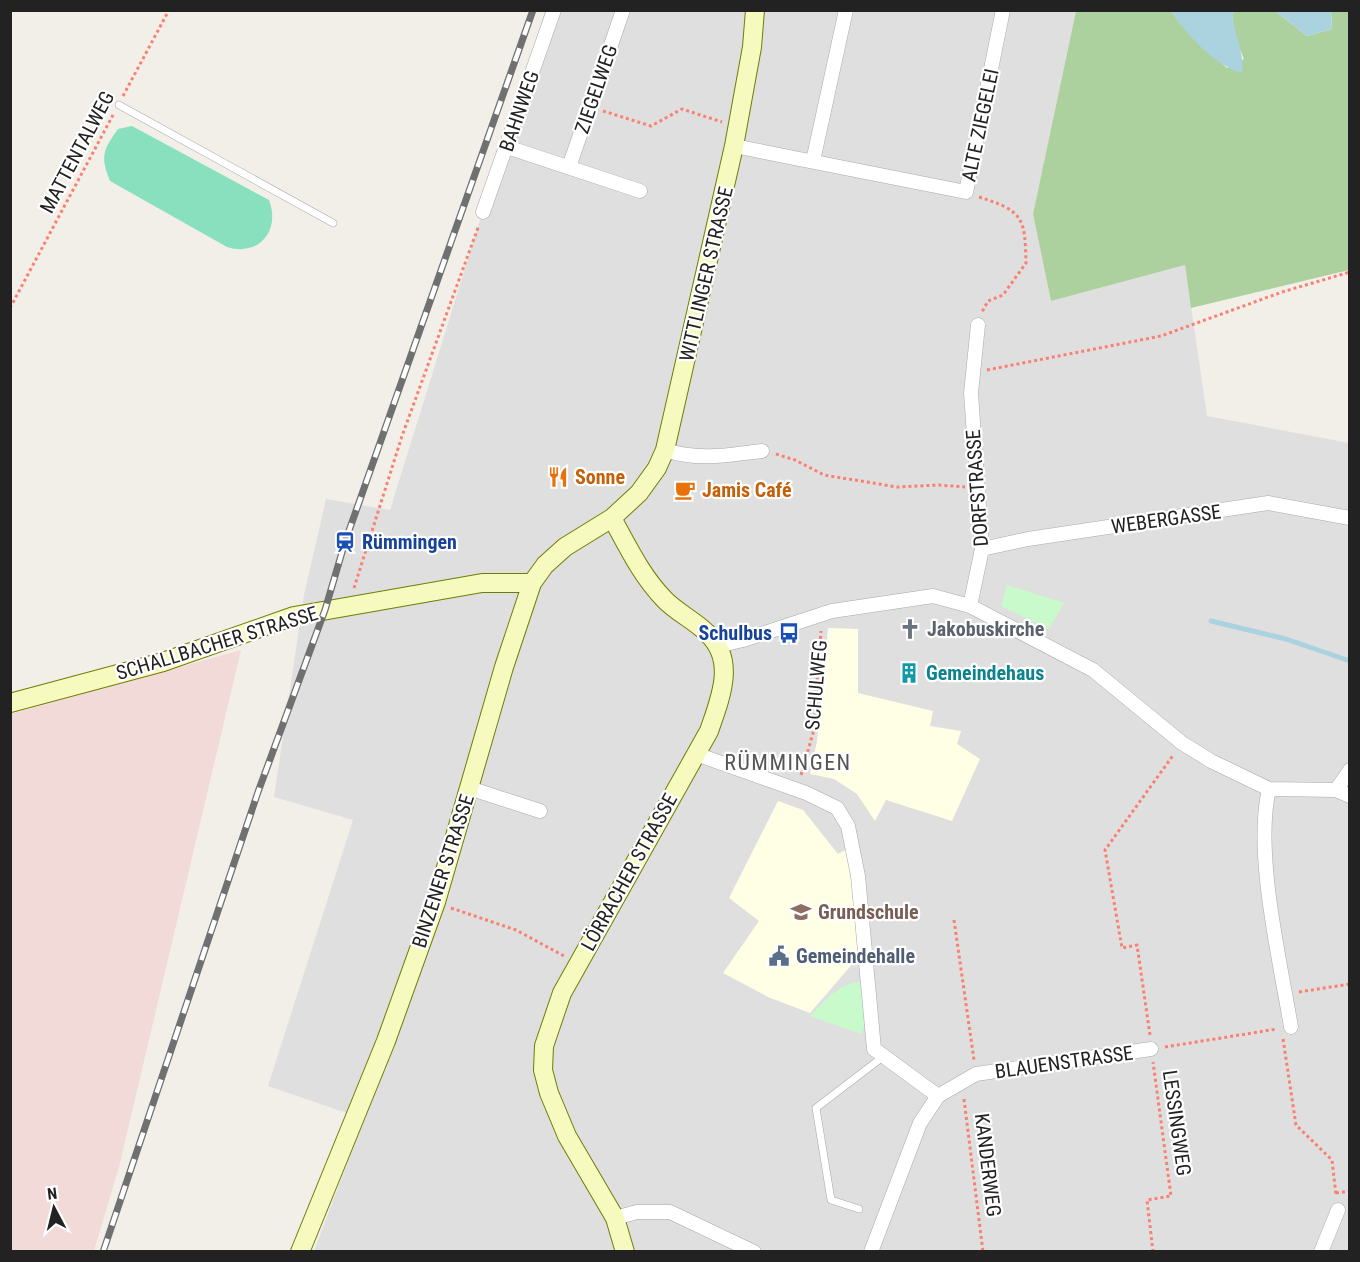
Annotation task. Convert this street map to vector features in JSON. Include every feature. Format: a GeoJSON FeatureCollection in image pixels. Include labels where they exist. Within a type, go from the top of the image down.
{"type":"FeatureCollection","features":[{"type":"Feature","properties":{"kind":"street","name":"BAHNWEG"},"geometry":{"type":"LineString","coordinates":[[483,212],[554,10]]}},
{"type":"Feature","properties":{"kind":"street","name":"ZIEGELWEG"},"geometry":{"type":"LineString","coordinates":[[569,167],[623,10]]}},
{"type":"Feature","properties":{"kind":"street","name":"WITTLINGER STRASSE"},"geometry":{"type":"LineString","coordinates":[[612,518],[644,488],[665,450],[738,127],[752,47],[755,10]]}},
{"type":"Feature","properties":{"kind":"street"},"geometry":{"type":"LineString","coordinates":[[813,161],[846,10]]}},
{"type":"Feature","properties":{"kind":"street","name":"ALTE ZIEGELEI"},"geometry":{"type":"LineString","coordinates":[[734,146],[966,192],[1004,10]]}},
{"type":"Feature","properties":{"kind":"street"},"geometry":{"type":"LineString","coordinates":[[507,147],[640,191]]}},
{"type":"Feature","properties":{"kind":"street","name":"DORFSTRASSE"},"geometry":{"type":"LineString","coordinates":[[970,606],[982,549],[971,393],[978,326]]}},
{"type":"Feature","properties":{"kind":"street"},"geometry":{"type":"LineString","coordinates":[[665,450],[684,456],[705,458],[762,451]]}},
{"type":"Feature","properties":{"kind":"street","name":"WEBERGASSE"},"geometry":{"type":"LineString","coordinates":[[982,549],[1028,539],[1268,503],[1350,518]]}},
{"type":"Feature","properties":{"kind":"street","name":"BINZENER STRASSE"},"geometry":{"type":"LineString","coordinates":[[300,1251],[386,1041],[436,902],[504,667],[532,583],[545,566],[565,547],[612,518]]}},
{"type":"Feature","properties":{"kind":"street","name":"LÖRRACHER STRASSE"},"geometry":{"type":"LineString","coordinates":[[612,518],[648,581],[666,601],[707,633],[717,646],[724,659],[725,673],[720,699],[709,731],[578,963],[551,1019],[544,1046],[543,1070],[549,1093],[567,1136],[615,1218],[625,1251]]}},
{"type":"Feature","properties":{"kind":"street","name":"SCHALLBACHER STRASSE"},"geometry":{"type":"LineString","coordinates":[[10,703],[163,662],[294,616],[482,584],[532,583]]}},
{"type":"Feature","properties":{"kind":"street"},"geometry":{"type":"LineString","coordinates":[[717,646],[743,640],[822,614],[933,596],[970,606],[1093,670],[1182,743],[1210,761],[1269,789],[1343,793],[1350,770]]}},
{"type":"Feature","properties":{"kind":"street"},"geometry":{"type":"LineString","coordinates":[[696,753],[796,790],[837,808],[848,826],[858,876],[874,1049],[938,1096]]}},
{"type":"Feature","properties":{"kind":"street"},"geometry":{"type":"LineString","coordinates":[[469,788],[540,811]]}},
{"type":"Feature","properties":{"kind":"street"},"geometry":{"type":"LineString","coordinates":[[1269,789],[1263,814],[1268,884],[1285,994],[1286,1027]]}},
{"type":"Feature","properties":{"kind":"street","name":"BLAUENSTRASSE"},"geometry":{"type":"LineString","coordinates":[[871,1251],[920,1123],[938,1096],[976,1074],[1151,1049]]}},
{"type":"Feature","properties":{"kind":"street"},"geometry":{"type":"LineString","coordinates":[[1321,1251],[1338,1210]]}},
{"type":"Feature","properties":{"kind":"street"},"geometry":{"type":"LineString","coordinates":[[615,1218],[637,1212],[670,1212],[754,1251]]}},
{"type":"Feature","properties":{"kind":"lane"},"geometry":{"type":"LineString","coordinates":[[119,105],[333,223]]}},
{"type":"Feature","properties":{"kind":"lane"},"geometry":{"type":"LineString","coordinates":[[859,1209],[831,1200],[816,1108],[884,1056]]}},
{"type":"Feature","properties":{"kind":"path","name":"MATTENTALWEG"},"geometry":{"type":"LineString","coordinates":[[10,308],[169,10]]}},
{"type":"Feature","properties":{"kind":"path"},"geometry":{"type":"LineString","coordinates":[[590,107],[651,126],[681,109],[738,127]]}},
{"type":"Feature","properties":{"kind":"path"},"geometry":{"type":"LineString","coordinates":[[966,192],[1009,206],[1024,226],[1026,244],[1026,263],[1003,295],[988,301],[978,326]]}},
{"type":"Feature","properties":{"kind":"path"},"geometry":{"type":"LineString","coordinates":[[348,607],[402,436],[483,212]]}},
{"type":"Feature","properties":{"kind":"path"},"geometry":{"type":"LineString","coordinates":[[973,372],[1161,336],[1282,292],[1350,272]]}},
{"type":"Feature","properties":{"kind":"path"},"geometry":{"type":"LineString","coordinates":[[762,451],[795,460],[824,475],[897,487],[939,485],[978,488]]}},
{"type":"Feature","properties":{"kind":"path","name":"SCHULWEG"},"geometry":{"type":"LineString","coordinates":[[796,790],[813,733],[822,614]]}},
{"type":"Feature","properties":{"kind":"path"},"geometry":{"type":"LineString","coordinates":[[1182,743],[1105,850],[1122,948],[1137,945],[1151,1049],[1286,1027],[1296,1125],[1332,1160],[1338,1210]]}},
{"type":"Feature","properties":{"kind":"path"},"geometry":{"type":"LineString","coordinates":[[436,902],[516,930],[578,963]]}},
{"type":"Feature","properties":{"kind":"path","name":"BLAUENSTRASSE"},"geometry":{"type":"LineString","coordinates":[[954,920],[976,1074]]}},
{"type":"Feature","properties":{"kind":"path"},"geometry":{"type":"LineString","coordinates":[[1285,994],[1350,984]]}},
{"type":"Feature","properties":{"kind":"path","name":"LESSINGWEG"},"geometry":{"type":"LineString","coordinates":[[1151,1049],[1172,1196],[1147,1200],[1153,1251]]}},
{"type":"Feature","properties":{"kind":"path","name":"KANDERWEG"},"geometry":{"type":"LineString","coordinates":[[962,1082],[983,1251]]}},
{"type":"Feature","properties":{"kind":"path"},"geometry":{"type":"LineString","coordinates":[[1336,1193],[1350,1191]]}},
{"type":"Feature","properties":{"kind":"shaded area"},"geometry":{"type":"Polygon","coordinates":[[[545,11],[1076,11],[1033,214],[1051,301],[1185,265],[1207,416],[1349,443],[1350,770],[1337,790],[1350,796],[1349,1251],[314,1251],[364,1119],[268,1086],[353,820],[274,797],[304,595],[326,499],[390,510],[545,11]]]}},
{"type":"Feature","properties":{"kind":"shaded area"},"geometry":{"type":"Polygon","coordinates":[[[828,628],[858,629],[858,693],[933,711],[930,726],[961,731],[957,744],[980,759],[952,821],[886,800],[875,821],[857,794],[834,779],[810,774],[817,741],[828,628]]]}},
{"type":"Feature","properties":{"kind":"shaded area"},"geometry":{"type":"Polygon","coordinates":[[[241,650],[119,1167],[94,1251],[11,1251],[11,714],[241,650]]]}},
{"type":"Feature","properties":{"kind":"shaded area","name":"Grundschule"},"geometry":{"type":"Polygon","coordinates":[[[778,801],[803,810],[838,854],[847,849],[855,902],[861,954],[810,1013],[768,997],[723,973],[759,921],[729,898],[778,801]]]}},
{"type":"Feature","properties":{"kind":"green space"},"geometry":{"type":"Polygon","coordinates":[[[1076,11],[1171,11],[1182,26],[1227,68],[1244,59],[1235,37],[1232,14],[1235,11],[1275,11],[1307,36],[1332,29],[1331,11],[1349,11],[1349,270],[1191,308],[1185,265],[1051,301],[1033,214],[1076,11]]]}},
{"type":"Feature","properties":{"kind":"green space"},"geometry":{"type":"Polygon","coordinates":[[[132,126],[269,200],[272,222],[264,239],[248,248],[227,247],[110,181],[104,159],[106,148],[118,129],[132,126]]]}},
{"type":"Feature","properties":{"kind":"green space"},"geometry":{"type":"Polygon","coordinates":[[[1007,585],[1064,603],[1049,629],[1001,606],[1007,585]]]}},
{"type":"Feature","properties":{"kind":"green space"},"geometry":{"type":"Polygon","coordinates":[[[861,982],[866,1015],[861,1034],[810,1016],[839,989],[861,982]]]}},
{"type":"Feature","properties":{"kind":"water"},"geometry":{"type":"Polygon","coordinates":[[[1171,11],[1235,11],[1232,14],[1241,51],[1242,73],[1211,56],[1185,30],[1171,11]]]}},
{"type":"Feature","properties":{"kind":"water"},"geometry":{"type":"Polygon","coordinates":[[[1275,11],[1331,11],[1332,29],[1307,36],[1275,11]]]}},
{"type":"Feature","properties":{"kind":"waterway"},"geometry":{"type":"LineString","coordinates":[[1211,621],[1286,639],[1350,661]]}},
{"type":"Feature","properties":{"kind":"railway"},"geometry":{"type":"LineString","coordinates":[[103,1252],[258,792],[325,610],[345,542],[533,10]]}},
{"type":"Feature","properties":{"kind":"place","name":"Sonne"},"geometry":{"type":"Point","coordinates":[558,477]}},
{"type":"Feature","properties":{"kind":"place","name":"Jamis Café"},"geometry":{"type":"Point","coordinates":[685,490]}},
{"type":"Feature","properties":{"kind":"place","name":"Rümmingen"},"geometry":{"type":"Point","coordinates":[345,542]}},
{"type":"Feature","properties":{"kind":"place","name":"Jakobuskirche"},"geometry":{"type":"Point","coordinates":[910,629]}},
{"type":"Feature","properties":{"kind":"place","name":"Schulbus"},"geometry":{"type":"Point","coordinates":[789,633]}},
{"type":"Feature","properties":{"kind":"place","name":"Gemeindehaus"},"geometry":{"type":"Point","coordinates":[909,673]}},
{"type":"Feature","properties":{"kind":"place","name":"Grundschule"},"geometry":{"type":"Point","coordinates":[801,912]}},
{"type":"Feature","properties":{"kind":"place","name":"Gemeindehalle"},"geometry":{"type":"Point","coordinates":[779,956]}},
{"type":"Feature","properties":{"kind":"district","name":"RÜMMINGEN"},"geometry":{"type":"Point","coordinates":[788,762]}}]}
